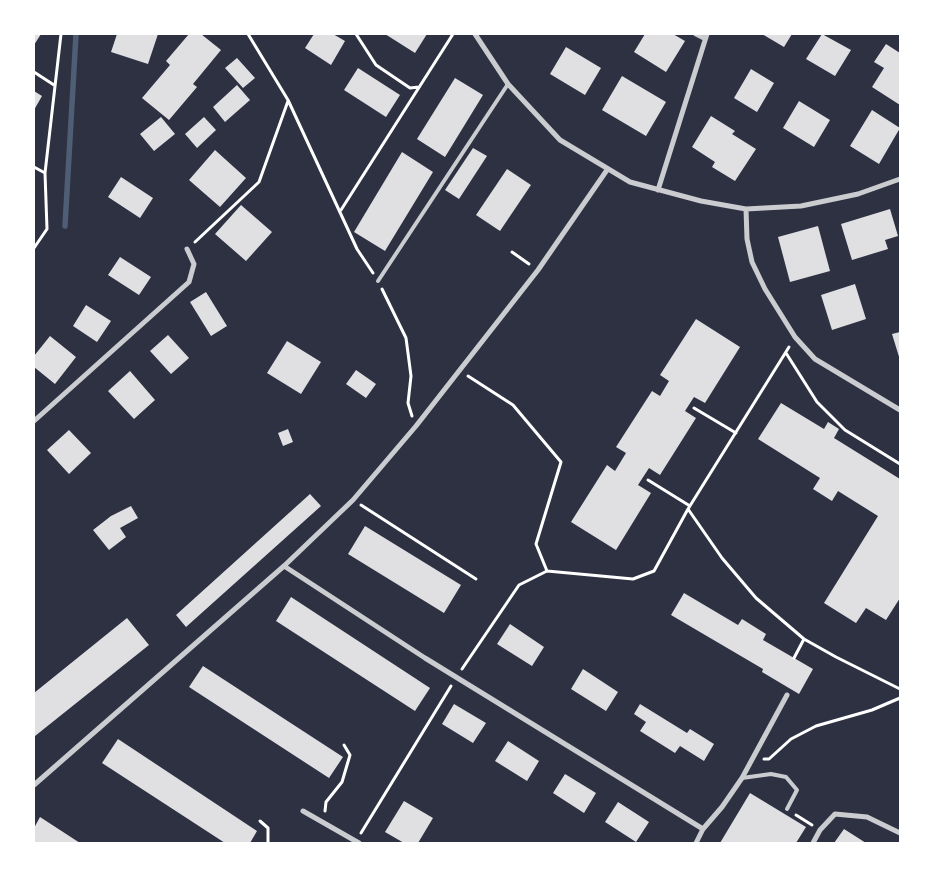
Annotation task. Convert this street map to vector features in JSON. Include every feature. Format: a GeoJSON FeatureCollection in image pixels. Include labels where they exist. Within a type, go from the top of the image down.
{"type":"FeatureCollection","features":[{"type":"Feature","properties":{"kind":"street"},"geometry":{"type":"LineString","coordinates":[[475,34],[508,84],[560,140],[607,170],[630,182],[701,201],[746,209],[801,206],[858,194],[900,179]]}},
{"type":"Feature","properties":{"kind":"street"},"geometry":{"type":"LineString","coordinates":[[658,190],[706,36],[696,34]]}},
{"type":"Feature","properties":{"kind":"street"},"geometry":{"type":"LineString","coordinates":[[34,784],[284,566],[352,500],[416,426],[538,270],[607,170]]}},
{"type":"Feature","properties":{"kind":"street"},"geometry":{"type":"LineString","coordinates":[[746,209],[747,239],[752,262],[765,289],[795,338],[815,359],[900,410]]}},
{"type":"Feature","properties":{"kind":"street"},"geometry":{"type":"LineString","coordinates":[[34,421],[189,282],[194,264],[187,249]]}},
{"type":"Feature","properties":{"kind":"street"},"geometry":{"type":"LineString","coordinates":[[894,406],[900,405]]}},
{"type":"Feature","properties":{"kind":"street"},"geometry":{"type":"LineString","coordinates":[[284,566],[456,677],[702,829]]}},
{"type":"Feature","properties":{"kind":"street"},"geometry":{"type":"LineString","coordinates":[[696,843],[702,829],[722,807],[742,778],[787,695]]}},
{"type":"Feature","properties":{"kind":"street"},"geometry":{"type":"LineString","coordinates":[[302,811],[357,842]]}},
{"type":"Feature","properties":{"kind":"street"},"geometry":{"type":"LineString","coordinates":[[813,843],[820,830],[835,814],[867,817],[900,833]]}},
{"type":"Feature","properties":{"kind":"lane"},"geometry":{"type":"LineString","coordinates":[[378,280],[508,84]]}},
{"type":"Feature","properties":{"kind":"lane"},"geometry":{"type":"LineString","coordinates":[[742,778],[771,774],[786,778],[796,790],[787,809]]}},
{"type":"Feature","properties":{"kind":"path"},"geometry":{"type":"LineString","coordinates":[[34,248],[47,229],[45,173],[61,34]]}},
{"type":"Feature","properties":{"kind":"path"},"geometry":{"type":"LineString","coordinates":[[248,34],[288,100],[357,249],[378,280],[406,338],[412,376],[408,403],[416,426]]}},
{"type":"Feature","properties":{"kind":"path"},"geometry":{"type":"LineString","coordinates":[[356,34],[376,66],[410,88],[419,87]]}},
{"type":"Feature","properties":{"kind":"path"},"geometry":{"type":"LineString","coordinates":[[340,211],[453,34]]}},
{"type":"Feature","properties":{"kind":"path"},"geometry":{"type":"LineString","coordinates":[[34,72],[54,85]]}},
{"type":"Feature","properties":{"kind":"path"},"geometry":{"type":"LineString","coordinates":[[187,249],[259,182],[288,100]]}},
{"type":"Feature","properties":{"kind":"path"},"geometry":{"type":"LineString","coordinates":[[34,167],[45,173]]}},
{"type":"Feature","properties":{"kind":"path"},"geometry":{"type":"LineString","coordinates":[[512,252],[538,270]]}},
{"type":"Feature","properties":{"kind":"path"},"geometry":{"type":"LineString","coordinates":[[357,842],[456,677],[519,585],[547,571],[633,579],[654,571],[689,508],[795,338]]}},
{"type":"Feature","properties":{"kind":"path"},"geometry":{"type":"LineString","coordinates":[[786,353],[817,402],[845,430],[900,464]]}},
{"type":"Feature","properties":{"kind":"path"},"geometry":{"type":"LineString","coordinates":[[459,370],[513,404],[561,462],[536,544],[547,571]]}},
{"type":"Feature","properties":{"kind":"path"},"geometry":{"type":"LineString","coordinates":[[694,408],[736,433]]}},
{"type":"Feature","properties":{"kind":"path"},"geometry":{"type":"LineString","coordinates":[[648,480],[689,508],[722,558],[756,598],[804,639],[900,689]]}},
{"type":"Feature","properties":{"kind":"path"},"geometry":{"type":"LineString","coordinates":[[352,500],[476,579]]}},
{"type":"Feature","properties":{"kind":"path"},"geometry":{"type":"LineString","coordinates":[[794,658],[804,639]]}},
{"type":"Feature","properties":{"kind":"path"},"geometry":{"type":"LineString","coordinates":[[751,761],[768,759],[791,739],[816,726],[872,710],[900,698]]}},
{"type":"Feature","properties":{"kind":"path"},"geometry":{"type":"LineString","coordinates":[[322,823],[326,802],[342,782],[350,755],[344,745]]}},
{"type":"Feature","properties":{"kind":"path"},"geometry":{"type":"LineString","coordinates":[[787,809],[820,830]]}},
{"type":"Feature","properties":{"kind":"path"},"geometry":{"type":"LineString","coordinates":[[260,821],[268,828],[268,843]]}},
{"type":"Feature","properties":{"kind":"building"},"geometry":{"type":"Polygon","coordinates":[[[34,34],[41,34],[34,45],[34,34]]]}},
{"type":"Feature","properties":{"kind":"building"},"geometry":{"type":"Polygon","coordinates":[[[117,34],[158,34],[148,64],[111,52],[117,34]]]}},
{"type":"Feature","properties":{"kind":"building"},"geometry":{"type":"Polygon","coordinates":[[[189,34],[201,34],[221,50],[193,84],[197,87],[169,120],[142,98],[170,65],[166,61],[189,34]]]}},
{"type":"Feature","properties":{"kind":"building"},"geometry":{"type":"Polygon","coordinates":[[[314,34],[333,34],[345,41],[331,65],[305,48],[314,34]]]}},
{"type":"Feature","properties":{"kind":"building"},"geometry":{"type":"Polygon","coordinates":[[[385,34],[427,34],[415,53],[385,34]]]}},
{"type":"Feature","properties":{"kind":"building"},"geometry":{"type":"Polygon","coordinates":[[[645,34],[673,34],[685,41],[666,72],[634,52],[645,34]]]}},
{"type":"Feature","properties":{"kind":"building"},"geometry":{"type":"Polygon","coordinates":[[[762,34],[792,34],[784,47],[762,34]]]}},
{"type":"Feature","properties":{"kind":"building"},"geometry":{"type":"Polygon","coordinates":[[[822,34],[851,50],[835,76],[806,59],[822,34]]]}},
{"type":"Feature","properties":{"kind":"building"},"geometry":{"type":"Polygon","coordinates":[[[886,44],[900,53],[900,105],[872,87],[884,68],[874,62],[886,44]]]}},
{"type":"Feature","properties":{"kind":"building"},"geometry":{"type":"Polygon","coordinates":[[[566,47],[601,68],[585,95],[550,74],[566,47]]]}},
{"type":"Feature","properties":{"kind":"building"},"geometry":{"type":"Polygon","coordinates":[[[237,58],[255,78],[243,88],[225,68],[237,58]]]}},
{"type":"Feature","properties":{"kind":"building"},"geometry":{"type":"Polygon","coordinates":[[[358,68],[400,95],[386,117],[344,90],[358,68]]]}},
{"type":"Feature","properties":{"kind":"building"},"geometry":{"type":"Polygon","coordinates":[[[751,69],[774,83],[757,112],[734,98],[751,69]]]}},
{"type":"Feature","properties":{"kind":"building"},"geometry":{"type":"Polygon","coordinates":[[[622,76],[666,102],[646,136],[602,110],[622,76]]]}},
{"type":"Feature","properties":{"kind":"building"},"geometry":{"type":"Polygon","coordinates":[[[455,78],[483,95],[445,157],[417,139],[455,78]]]}},
{"type":"Feature","properties":{"kind":"building"},"geometry":{"type":"Polygon","coordinates":[[[237,85],[250,100],[225,122],[213,107],[237,85]]]}},
{"type":"Feature","properties":{"kind":"building"},"geometry":{"type":"Polygon","coordinates":[[[34,91],[42,96],[34,110],[34,91]]]}},
{"type":"Feature","properties":{"kind":"building"},"geometry":{"type":"Polygon","coordinates":[[[799,101],[830,120],[814,147],[783,128],[799,101]]]}},
{"type":"Feature","properties":{"kind":"building"},"geometry":{"type":"Polygon","coordinates":[[[872,110],[900,128],[879,164],[850,146],[872,110]]]}},
{"type":"Feature","properties":{"kind":"building"},"geometry":{"type":"Polygon","coordinates":[[[711,116],[735,131],[732,134],[756,149],[735,181],[712,167],[715,162],[692,147],[711,116]]]}},
{"type":"Feature","properties":{"kind":"building"},"geometry":{"type":"Polygon","coordinates":[[[161,117],[175,134],[154,151],[140,134],[161,117]]]}},
{"type":"Feature","properties":{"kind":"building"},"geometry":{"type":"Polygon","coordinates":[[[204,117],[216,130],[197,148],[185,134],[204,117]]]}},
{"type":"Feature","properties":{"kind":"building"},"geometry":{"type":"Polygon","coordinates":[[[473,148],[487,156],[459,199],[445,190],[473,148]]]}},
{"type":"Feature","properties":{"kind":"building"},"geometry":{"type":"Polygon","coordinates":[[[215,150],[246,178],[220,207],[189,180],[215,150]]]}},
{"type":"Feature","properties":{"kind":"building"},"geometry":{"type":"Polygon","coordinates":[[[402,152],[433,172],[385,251],[354,232],[402,152]]]}},
{"type":"Feature","properties":{"kind":"building"},"geometry":{"type":"Polygon","coordinates":[[[507,169],[531,185],[500,231],[476,215],[507,169]]]}},
{"type":"Feature","properties":{"kind":"building"},"geometry":{"type":"Polygon","coordinates":[[[121,177],[153,198],[140,218],[108,197],[121,177]]]}},
{"type":"Feature","properties":{"kind":"building"},"geometry":{"type":"Polygon","coordinates":[[[241,205],[272,232],[246,261],[215,234],[241,205]]]}},
{"type":"Feature","properties":{"kind":"building"},"geometry":{"type":"Polygon","coordinates":[[[890,209],[898,236],[885,240],[888,249],[852,260],[841,224],[890,209]]]}},
{"type":"Feature","properties":{"kind":"building"},"geometry":{"type":"Polygon","coordinates":[[[818,226],[830,271],[790,282],[778,237],[818,226]]]}},
{"type":"Feature","properties":{"kind":"building"},"geometry":{"type":"Polygon","coordinates":[[[120,257],[151,277],[139,295],[108,275],[120,257]]]}},
{"type":"Feature","properties":{"kind":"building"},"geometry":{"type":"Polygon","coordinates":[[[855,284],[866,319],[832,330],[821,295],[855,284]]]}},
{"type":"Feature","properties":{"kind":"building"},"geometry":{"type":"Polygon","coordinates":[[[206,292],[227,326],[211,336],[190,302],[206,292]]]}},
{"type":"Feature","properties":{"kind":"building"},"geometry":{"type":"Polygon","coordinates":[[[86,305],[111,321],[97,342],[73,326],[86,305]]]}},
{"type":"Feature","properties":{"kind":"building"},"geometry":{"type":"Polygon","coordinates":[[[696,319],[740,347],[705,403],[694,397],[685,411],[696,418],[660,475],[649,468],[638,485],[651,493],[616,550],[571,522],[607,465],[615,471],[626,453],[616,447],[652,391],[660,396],[669,381],[660,375],[696,319]]]}},
{"type":"Feature","properties":{"kind":"building"},"geometry":{"type":"Polygon","coordinates":[[[900,332],[900,360],[892,334],[900,332]]]}},
{"type":"Feature","properties":{"kind":"building"},"geometry":{"type":"Polygon","coordinates":[[[168,335],[189,358],[171,374],[150,351],[168,335]]]}},
{"type":"Feature","properties":{"kind":"building"},"geometry":{"type":"Polygon","coordinates":[[[50,336],[76,357],[55,384],[34,367],[34,356],[50,336]]]}},
{"type":"Feature","properties":{"kind":"building"},"geometry":{"type":"Polygon","coordinates":[[[287,341],[321,362],[301,394],[267,373],[287,341]]]}},
{"type":"Feature","properties":{"kind":"building"},"geometry":{"type":"Polygon","coordinates":[[[356,370],[376,384],[366,398],[346,384],[356,370]]]}},
{"type":"Feature","properties":{"kind":"building"},"geometry":{"type":"Polygon","coordinates":[[[130,371],[155,400],[134,419],[108,391],[130,371]]]}},
{"type":"Feature","properties":{"kind":"building"},"geometry":{"type":"Polygon","coordinates":[[[781,403],[824,429],[828,422],[839,429],[834,438],[900,479],[900,598],[886,620],[866,608],[856,623],[824,603],[878,516],[838,491],[832,501],[813,489],[820,478],[758,439],[781,403]]]}},
{"type":"Feature","properties":{"kind":"building"},"geometry":{"type":"Polygon","coordinates":[[[288,429],[293,442],[283,446],[278,433],[288,429]]]}},
{"type":"Feature","properties":{"kind":"building"},"geometry":{"type":"Polygon","coordinates":[[[69,430],[91,453],[69,474],[47,450],[69,430]]]}},
{"type":"Feature","properties":{"kind":"building"},"geometry":{"type":"Polygon","coordinates":[[[310,494],[321,506],[186,627],[176,615],[310,494]]]}},
{"type":"Feature","properties":{"kind":"building"},"geometry":{"type":"Polygon","coordinates":[[[131,506],[138,518],[120,528],[126,537],[109,550],[93,530],[111,516],[131,506]]]}},
{"type":"Feature","properties":{"kind":"building"},"geometry":{"type":"Polygon","coordinates":[[[365,526],[461,585],[444,613],[348,554],[365,526]]]}},
{"type":"Feature","properties":{"kind":"building"},"geometry":{"type":"Polygon","coordinates":[[[684,593],[738,625],[742,619],[766,634],[763,640],[813,669],[799,694],[762,672],[763,669],[671,615],[684,593]]]}},
{"type":"Feature","properties":{"kind":"building"},"geometry":{"type":"Polygon","coordinates":[[[291,597],[430,688],[415,711],[276,621],[291,597]]]}},
{"type":"Feature","properties":{"kind":"building"},"geometry":{"type":"Polygon","coordinates":[[[127,618],[149,645],[35,736],[34,693],[127,618]]]}},
{"type":"Feature","properties":{"kind":"building"},"geometry":{"type":"Polygon","coordinates":[[[510,624],[544,647],[532,666],[497,644],[510,624]]]}},
{"type":"Feature","properties":{"kind":"building"},"geometry":{"type":"Polygon","coordinates":[[[203,666],[343,757],[329,778],[189,687],[203,666]]]}},
{"type":"Feature","properties":{"kind":"building"},"geometry":{"type":"Polygon","coordinates":[[[583,669],[618,692],[606,711],[571,689],[583,669]]]}},
{"type":"Feature","properties":{"kind":"building"},"geometry":{"type":"Polygon","coordinates":[[[454,704],[486,723],[473,743],[442,724],[454,704]]]}},
{"type":"Feature","properties":{"kind":"building"},"geometry":{"type":"Polygon","coordinates":[[[640,704],[687,733],[690,729],[714,744],[704,761],[680,746],[675,753],[640,731],[646,722],[634,714],[640,704]]]}},
{"type":"Feature","properties":{"kind":"building"},"geometry":{"type":"Polygon","coordinates":[[[118,739],[257,831],[250,843],[225,843],[102,763],[118,739]]]}},
{"type":"Feature","properties":{"kind":"building"},"geometry":{"type":"Polygon","coordinates":[[[508,741],[539,761],[527,781],[495,761],[508,741]]]}},
{"type":"Feature","properties":{"kind":"building"},"geometry":{"type":"Polygon","coordinates":[[[565,774],[596,793],[584,813],[553,793],[565,774]]]}},
{"type":"Feature","properties":{"kind":"building"},"geometry":{"type":"Polygon","coordinates":[[[750,793],[806,827],[796,843],[720,843],[750,793]]]}},
{"type":"Feature","properties":{"kind":"building"},"geometry":{"type":"Polygon","coordinates":[[[404,801],[433,818],[418,843],[404,843],[385,832],[404,801]]]}},
{"type":"Feature","properties":{"kind":"building"},"geometry":{"type":"Polygon","coordinates":[[[618,802],[649,822],[636,842],[605,822],[618,802]]]}},
{"type":"Feature","properties":{"kind":"building"},"geometry":{"type":"Polygon","coordinates":[[[40,817],[80,843],[34,843],[34,828],[40,817]]]}},
{"type":"Feature","properties":{"kind":"building"},"geometry":{"type":"Polygon","coordinates":[[[844,829],[866,843],[834,843],[844,829]]]}},
{"type":"Feature","properties":{"kind":"waterway"},"geometry":{"type":"LineString","coordinates":[[65,226],[76,34]]}}]}
